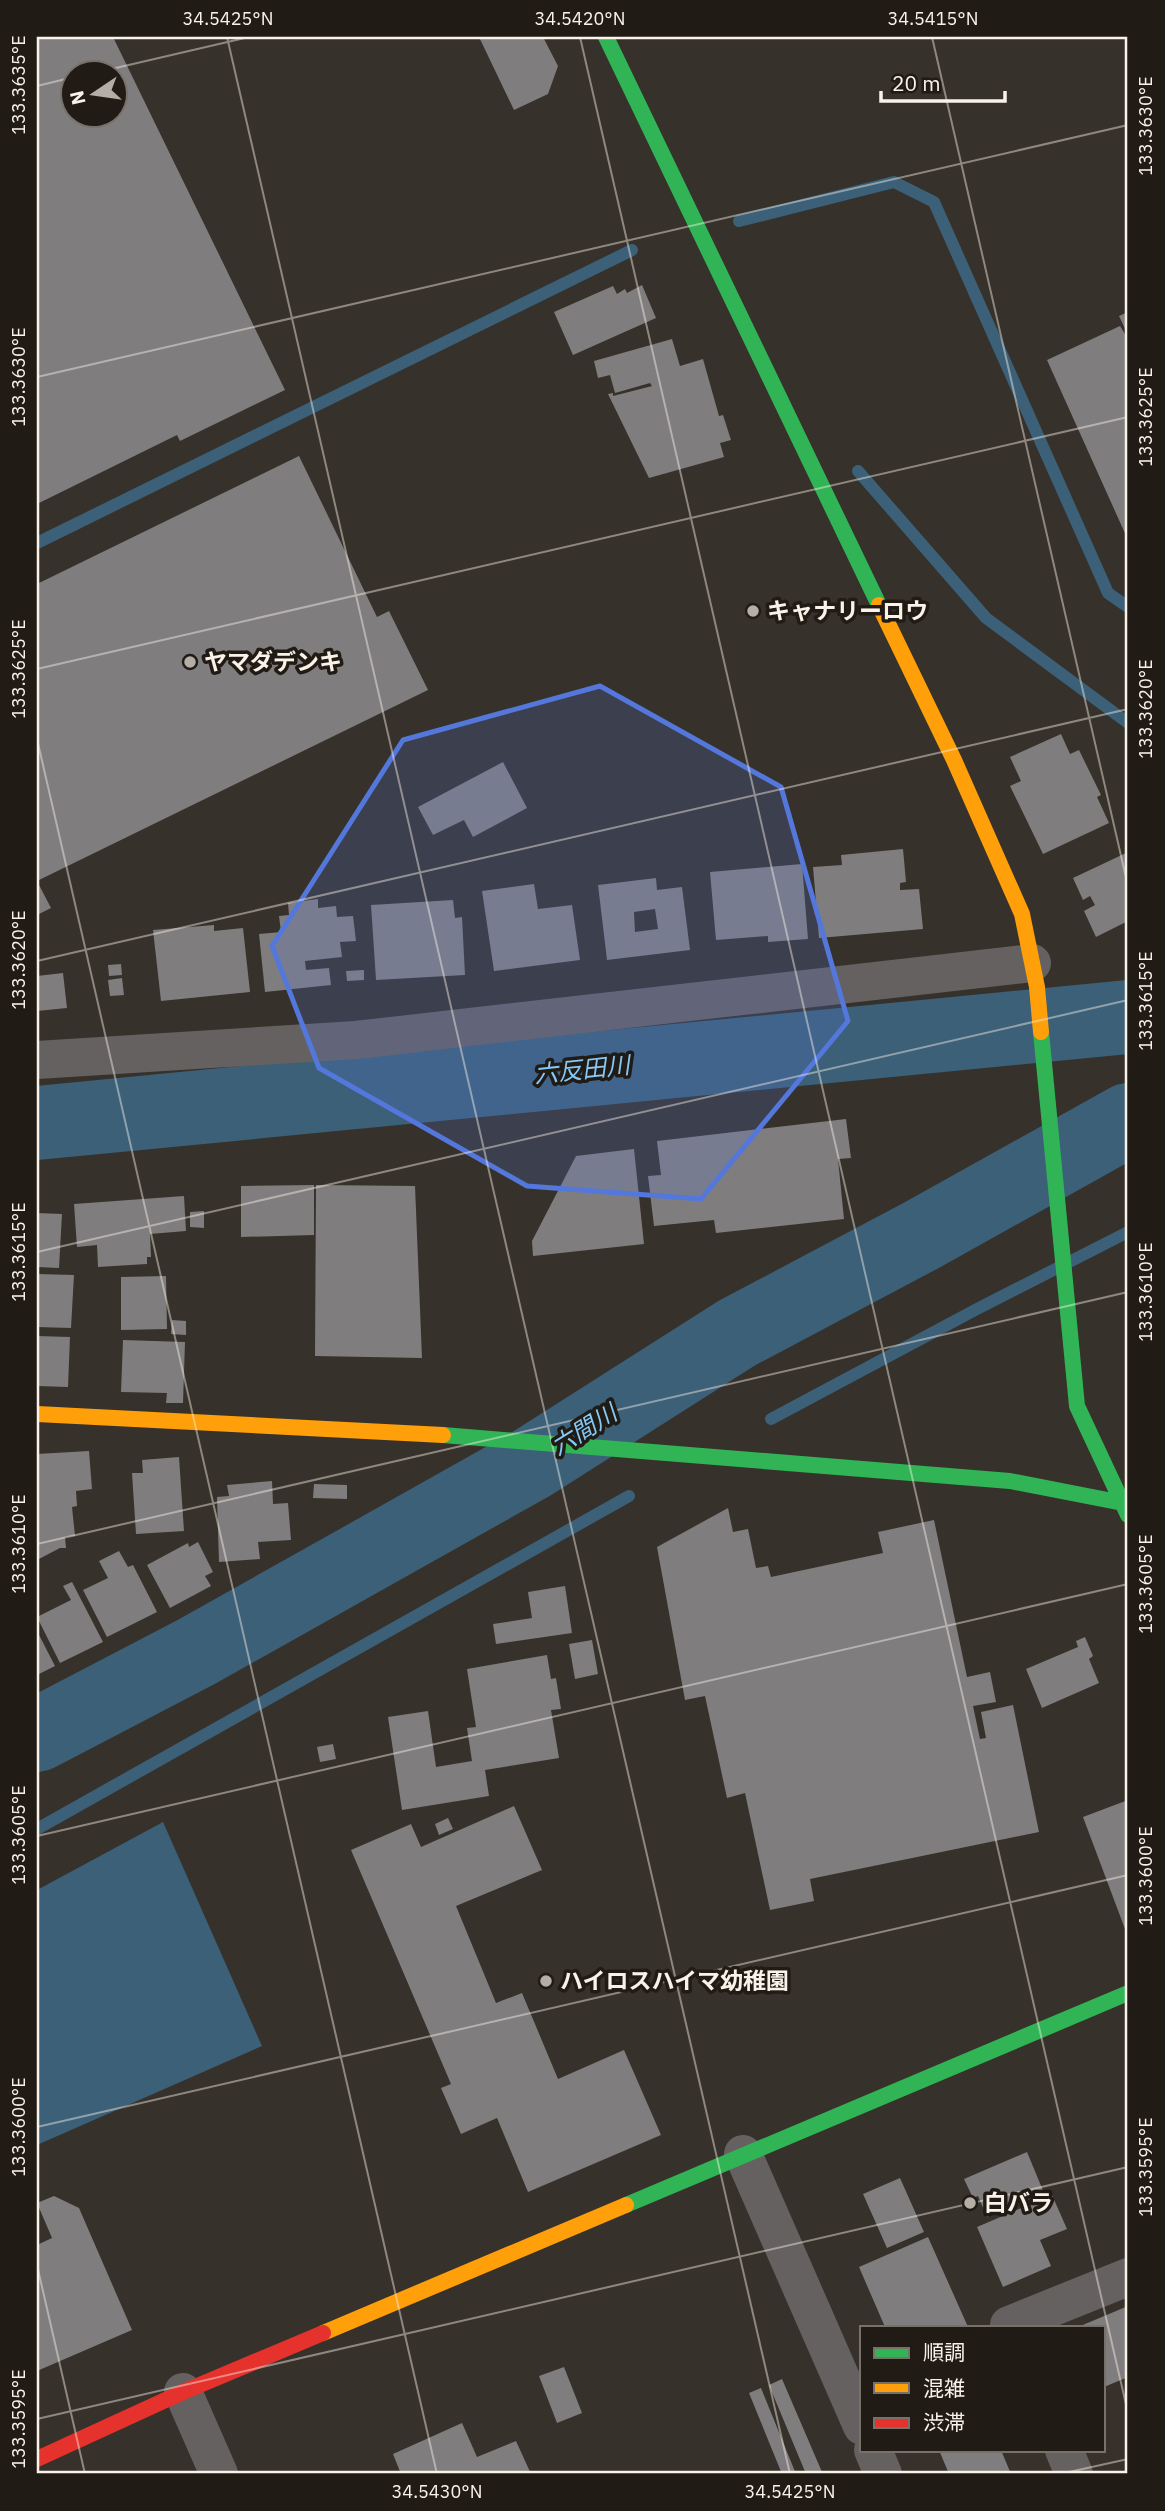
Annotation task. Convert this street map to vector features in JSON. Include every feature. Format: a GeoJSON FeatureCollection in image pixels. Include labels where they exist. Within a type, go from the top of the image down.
{"type":"FeatureCollection","features":[{"type":"Feature","properties":{"kind":"street"},"geometry":{"type":"LineString","coordinates":[[606,37],[954,760],[1022,914],[1034,975],[1077,1406],[1127,1508]]}},
{"type":"Feature","properties":{"kind":"street"},"geometry":{"type":"LineString","coordinates":[[37,1060],[356,1040],[1034,975]]}},
{"type":"Feature","properties":{"kind":"street"},"geometry":{"type":"LineString","coordinates":[[37,1413],[179,1423],[468,1436],[1010,1481],[1127,1508]]}},
{"type":"Feature","properties":{"kind":"street"},"geometry":{"type":"LineString","coordinates":[[37,2459],[183,2392],[1128,1993]]}},
{"type":"Feature","properties":{"kind":"street"},"geometry":{"type":"LineString","coordinates":[[743,2154],[860,2421]]}},
{"type":"Feature","properties":{"kind":"street"},"geometry":{"type":"LineString","coordinates":[[1010,2326],[1128,2277]]}},
{"type":"Feature","properties":{"kind":"street"},"geometry":{"type":"LineString","coordinates":[[183,2392],[219,2474]]}},
{"type":"Feature","properties":{"kind":"street"},"geometry":{"type":"LineString","coordinates":[[874,2452],[883,2474]]}},
{"type":"Feature","properties":{"kind":"street"},"geometry":{"type":"LineString","coordinates":[[1065,2452],[1074,2474]]}},
{"type":"Feature","properties":{"kind":"highlighted area"},"geometry":{"type":"Polygon","coordinates":[[[600,686],[781,787],[848,1021],[701,1199],[527,1186],[319,1068],[272,946],[403,740],[600,686]]]}},
{"type":"Feature","properties":{"kind":"water"},"geometry":{"type":"Polygon","coordinates":[[[163,1822],[262,2046],[37,2145],[37,1890],[163,1822]]]}},
{"type":"Feature","properties":{"kind":"building"},"geometry":{"type":"Polygon","coordinates":[[[37,37],[113,37],[124,60],[60,60],[60,130],[130,130],[130,72],[285,390],[180,441],[177,435],[37,504],[37,37]]]}},
{"type":"Feature","properties":{"kind":"building"},"geometry":{"type":"Polygon","coordinates":[[[479,37],[543,37],[558,66],[548,94],[514,110],[479,37]]]}},
{"type":"Feature","properties":{"kind":"building"},"geometry":{"type":"Polygon","coordinates":[[[642,285],[656,318],[573,355],[554,312],[613,286],[617,294],[625,289],[627,293],[642,285]]]}},
{"type":"Feature","properties":{"kind":"building"},"geometry":{"type":"Polygon","coordinates":[[[1128,312],[1128,335],[1119,316],[1128,312]]]}},
{"type":"Feature","properties":{"kind":"building"},"geometry":{"type":"Polygon","coordinates":[[[1120,326],[1128,339],[1128,540],[1047,360],[1120,326]]]}},
{"type":"Feature","properties":{"kind":"building"},"geometry":{"type":"Polygon","coordinates":[[[672,339],[680,366],[703,359],[719,416],[723,415],[731,440],[720,443],[724,457],[649,478],[608,394],[613,393],[613,396],[652,386],[650,383],[615,393],[610,375],[598,378],[594,361],[672,339]]]}},
{"type":"Feature","properties":{"kind":"building"},"geometry":{"type":"Polygon","coordinates":[[[299,456],[377,617],[389,611],[428,690],[37,881],[37,584],[299,456]]]}},
{"type":"Feature","properties":{"kind":"building"},"geometry":{"type":"Polygon","coordinates":[[[1061,734],[1070,754],[1079,750],[1101,795],[1097,797],[1109,823],[1043,854],[1010,786],[1021,781],[1010,757],[1061,734]]]}},
{"type":"Feature","properties":{"kind":"building"},"geometry":{"type":"Polygon","coordinates":[[[503,762],[527,808],[473,837],[464,820],[433,835],[418,807],[503,762]]]}},
{"type":"Feature","properties":{"kind":"building"},"geometry":{"type":"Polygon","coordinates":[[[903,849],[906,882],[900,883],[900,890],[919,889],[923,929],[819,938],[813,867],[842,865],[841,855],[903,849]]]}},
{"type":"Feature","properties":{"kind":"building"},"geometry":{"type":"Polygon","coordinates":[[[1126,853],[1128,921],[1096,937],[1084,911],[1095,905],[1090,896],[1083,900],[1073,878],[1126,853]]]}},
{"type":"Feature","properties":{"kind":"building"},"geometry":{"type":"Polygon","coordinates":[[[802,864],[808,939],[768,942],[768,936],[716,940],[710,872],[802,864]]]}},
{"type":"Feature","properties":{"kind":"building"},"geometry":{"type":"Polygon","coordinates":[[[656,878],[657,890],[682,887],[690,950],[607,960],[598,885],[656,878]],[[655,909],[634,912],[635,932],[658,929],[655,909]]]}},
{"type":"Feature","properties":{"kind":"building"},"geometry":{"type":"Polygon","coordinates":[[[37,881],[51,908],[37,915],[37,881]]]}},
{"type":"Feature","properties":{"kind":"building"},"geometry":{"type":"Polygon","coordinates":[[[534,884],[538,909],[572,905],[580,960],[494,971],[482,891],[534,884]]]}},
{"type":"Feature","properties":{"kind":"building"},"geometry":{"type":"Polygon","coordinates":[[[318,899],[318,908],[336,906],[337,917],[353,916],[356,941],[340,942],[342,957],[305,961],[306,970],[329,968],[331,985],[265,992],[259,934],[281,932],[279,916],[289,915],[288,903],[318,899]]]}},
{"type":"Feature","properties":{"kind":"building"},"geometry":{"type":"Polygon","coordinates":[[[453,900],[455,918],[462,917],[465,975],[376,980],[371,905],[453,900]]]}},
{"type":"Feature","properties":{"kind":"building"},"geometry":{"type":"Polygon","coordinates":[[[214,925],[214,931],[243,928],[250,992],[161,1001],[153,930],[214,925]]]}},
{"type":"Feature","properties":{"kind":"building"},"geometry":{"type":"Polygon","coordinates":[[[121,964],[122,975],[109,976],[108,965],[121,964]]]}},
{"type":"Feature","properties":{"kind":"building"},"geometry":{"type":"Polygon","coordinates":[[[364,970],[364,980],[347,981],[346,971],[364,970]]]}},
{"type":"Feature","properties":{"kind":"building"},"geometry":{"type":"Polygon","coordinates":[[[63,973],[67,1008],[37,1011],[37,976],[63,973]]]}},
{"type":"Feature","properties":{"kind":"building"},"geometry":{"type":"Polygon","coordinates":[[[122,978],[124,995],[110,996],[108,980],[122,978]]]}},
{"type":"Feature","properties":{"kind":"building"},"geometry":{"type":"Polygon","coordinates":[[[846,1119],[851,1158],[838,1159],[844,1219],[716,1233],[714,1220],[654,1226],[648,1176],[661,1175],[657,1141],[846,1119]]]}},
{"type":"Feature","properties":{"kind":"building"},"geometry":{"type":"Polygon","coordinates":[[[634,1149],[644,1244],[533,1256],[532,1241],[576,1156],[634,1149]]]}},
{"type":"Feature","properties":{"kind":"building"},"geometry":{"type":"Polygon","coordinates":[[[314,1185],[314,1235],[241,1237],[241,1186],[314,1185]]]}},
{"type":"Feature","properties":{"kind":"building"},"geometry":{"type":"Polygon","coordinates":[[[316,1185],[415,1186],[422,1358],[315,1356],[316,1185]]]}},
{"type":"Feature","properties":{"kind":"building"},"geometry":{"type":"Polygon","coordinates":[[[184,1196],[186,1231],[150,1234],[151,1257],[147,1257],[147,1264],[98,1267],[97,1245],[77,1247],[74,1204],[184,1196]]]}},
{"type":"Feature","properties":{"kind":"building"},"geometry":{"type":"Polygon","coordinates":[[[204,1211],[204,1228],[190,1227],[190,1212],[204,1211]]]}},
{"type":"Feature","properties":{"kind":"building"},"geometry":{"type":"Polygon","coordinates":[[[37,1213],[62,1214],[59,1268],[37,1267],[37,1213]]]}},
{"type":"Feature","properties":{"kind":"building"},"geometry":{"type":"Polygon","coordinates":[[[37,1274],[74,1275],[71,1328],[37,1327],[37,1274]]]}},
{"type":"Feature","properties":{"kind":"building"},"geometry":{"type":"Polygon","coordinates":[[[166,1276],[167,1329],[121,1330],[121,1277],[166,1276]]]}},
{"type":"Feature","properties":{"kind":"building"},"geometry":{"type":"Polygon","coordinates":[[[172,1320],[186,1321],[186,1335],[171,1334],[172,1320]]]}},
{"type":"Feature","properties":{"kind":"building"},"geometry":{"type":"Polygon","coordinates":[[[37,1336],[70,1337],[68,1387],[37,1386],[37,1336]]]}},
{"type":"Feature","properties":{"kind":"building"},"geometry":{"type":"Polygon","coordinates":[[[123,1340],[185,1342],[183,1403],[166,1403],[167,1393],[121,1392],[123,1340]]]}},
{"type":"Feature","properties":{"kind":"building"},"geometry":{"type":"Polygon","coordinates":[[[89,1451],[92,1489],[76,1491],[77,1506],[72,1507],[75,1536],[65,1537],[66,1548],[60,1548],[37,1560],[37,1454],[89,1451]]]}},
{"type":"Feature","properties":{"kind":"building"},"geometry":{"type":"Polygon","coordinates":[[[179,1457],[184,1531],[136,1534],[132,1473],[143,1473],[142,1460],[179,1457]]]}},
{"type":"Feature","properties":{"kind":"building"},"geometry":{"type":"Polygon","coordinates":[[[272,1481],[273,1504],[288,1503],[291,1540],[258,1542],[260,1559],[219,1562],[217,1497],[229,1496],[227,1485],[272,1481]]]}},
{"type":"Feature","properties":{"kind":"building"},"geometry":{"type":"Polygon","coordinates":[[[314,1484],[347,1485],[347,1499],[313,1498],[314,1484]]]}},
{"type":"Feature","properties":{"kind":"building"},"geometry":{"type":"Polygon","coordinates":[[[728,1508],[733,1532],[748,1529],[756,1568],[768,1566],[771,1577],[883,1553],[878,1532],[934,1520],[967,1677],[990,1672],[996,1702],[973,1706],[980,1739],[986,1738],[981,1712],[1013,1705],[1039,1832],[810,1879],[814,1901],[770,1910],[745,1793],[727,1798],[705,1696],[685,1700],[657,1547],[728,1508]]]}},
{"type":"Feature","properties":{"kind":"building"},"geometry":{"type":"Polygon","coordinates":[[[198,1542],[213,1572],[205,1576],[211,1586],[170,1608],[147,1565],[188,1543],[189,1547],[198,1542]]]}},
{"type":"Feature","properties":{"kind":"building"},"geometry":{"type":"Polygon","coordinates":[[[119,1551],[128,1567],[133,1565],[157,1612],[107,1637],[83,1590],[108,1578],[99,1561],[119,1551]]]}},
{"type":"Feature","properties":{"kind":"building"},"geometry":{"type":"Polygon","coordinates":[[[72,1582],[103,1642],[60,1663],[37,1617],[71,1600],[63,1586],[72,1582]]]}},
{"type":"Feature","properties":{"kind":"building"},"geometry":{"type":"Polygon","coordinates":[[[565,1586],[572,1633],[496,1644],[493,1624],[532,1618],[528,1592],[565,1586]]]}},
{"type":"Feature","properties":{"kind":"building"},"geometry":{"type":"Polygon","coordinates":[[[37,1631],[55,1666],[37,1675],[37,1631]]]}},
{"type":"Feature","properties":{"kind":"building"},"geometry":{"type":"Polygon","coordinates":[[[1085,1637],[1093,1656],[1089,1659],[1099,1683],[1042,1708],[1026,1669],[1078,1647],[1076,1641],[1085,1637]]]}},
{"type":"Feature","properties":{"kind":"building"},"geometry":{"type":"Polygon","coordinates":[[[592,1640],[598,1674],[575,1679],[569,1644],[592,1640]]]}},
{"type":"Feature","properties":{"kind":"building"},"geometry":{"type":"Polygon","coordinates":[[[547,1655],[551,1679],[556,1678],[561,1709],[551,1710],[559,1758],[485,1770],[489,1796],[402,1810],[388,1717],[428,1711],[436,1767],[472,1761],[467,1728],[476,1727],[467,1669],[547,1655]]]}},
{"type":"Feature","properties":{"kind":"building"},"geometry":{"type":"Polygon","coordinates":[[[333,1744],[336,1759],[320,1762],[317,1747],[333,1744]]]}},
{"type":"Feature","properties":{"kind":"building"},"geometry":{"type":"Polygon","coordinates":[[[1128,1800],[1128,1937],[1083,1817],[1128,1800]]]}},
{"type":"Feature","properties":{"kind":"building"},"geometry":{"type":"Polygon","coordinates":[[[514,1806],[542,1870],[456,1906],[496,2003],[522,1993],[558,2079],[624,2050],[661,2135],[528,2192],[497,2118],[461,2134],[441,2088],[451,2084],[351,1850],[411,1824],[421,1847],[514,1806]]]}},
{"type":"Feature","properties":{"kind":"building"},"geometry":{"type":"Polygon","coordinates":[[[448,1818],[453,1829],[439,1835],[435,1824],[448,1818]]]}},
{"type":"Feature","properties":{"kind":"building"},"geometry":{"type":"Polygon","coordinates":[[[1027,2152],[1044,2193],[987,2217],[978,2196],[973,2198],[964,2179],[1027,2152]]]}},
{"type":"Feature","properties":{"kind":"building"},"geometry":{"type":"Polygon","coordinates":[[[900,2178],[924,2232],[887,2248],[863,2194],[900,2178]]]}},
{"type":"Feature","properties":{"kind":"building"},"geometry":{"type":"Polygon","coordinates":[[[1052,2195],[1067,2229],[1040,2240],[1051,2266],[1003,2287],[977,2227],[1052,2195]]]}},
{"type":"Feature","properties":{"kind":"building"},"geometry":{"type":"Polygon","coordinates":[[[54,2196],[79,2208],[132,2330],[37,2371],[37,2245],[52,2238],[37,2203],[54,2196]]]}},
{"type":"Feature","properties":{"kind":"building"},"geometry":{"type":"Polygon","coordinates":[[[928,2237],[968,2326],[885,2326],[859,2267],[928,2237]]]}},
{"type":"Feature","properties":{"kind":"building"},"geometry":{"type":"Polygon","coordinates":[[[1128,2306],[1128,2377],[1106,2386],[1106,2326],[1080,2326],[1128,2306]]]}},
{"type":"Feature","properties":{"kind":"building"},"geometry":{"type":"Polygon","coordinates":[[[564,2367],[582,2413],[557,2423],[539,2376],[564,2367]]]}},
{"type":"Feature","properties":{"kind":"building"},"geometry":{"type":"Polygon","coordinates":[[[782,2379],[822,2472],[817,2474],[806,2474],[769,2385],[782,2379]]]}},
{"type":"Feature","properties":{"kind":"building"},"geometry":{"type":"Polygon","coordinates":[[[761,2388],[796,2474],[782,2474],[749,2393],[761,2388]]]}},
{"type":"Feature","properties":{"kind":"building"},"geometry":{"type":"Polygon","coordinates":[[[462,2423],[477,2457],[516,2441],[531,2474],[401,2474],[393,2454],[462,2423]]]}},
{"type":"Feature","properties":{"kind":"building"},"geometry":{"type":"Polygon","coordinates":[[[940,2452],[1002,2452],[1011,2474],[949,2474],[940,2452]]]}},
{"type":"Feature","properties":{"kind":"waterway"},"geometry":{"type":"LineString","coordinates":[[739,221],[894,182],[934,202],[1108,593],[1128,607]]}},
{"type":"Feature","properties":{"kind":"waterway"},"geometry":{"type":"LineString","coordinates":[[37,543],[632,250]]}},
{"type":"Feature","properties":{"kind":"waterway"},"geometry":{"type":"LineString","coordinates":[[858,471],[986,618],[1128,723]]}},
{"type":"Feature","properties":{"kind":"waterway","name":"六反田川"},"geometry":{"type":"LineString","coordinates":[[37,1123],[1128,1017]]}},
{"type":"Feature","properties":{"kind":"waterway","name":"六間川"},"geometry":{"type":"LineString","coordinates":[[37,1735],[198,1651],[531,1464],[737,1333],[922,1235],[1128,1120]]}},
{"type":"Feature","properties":{"kind":"waterway"},"geometry":{"type":"LineString","coordinates":[[771,1419],[1128,1232]]}},
{"type":"Feature","properties":{"kind":"waterway"},"geometry":{"type":"LineString","coordinates":[[37,1829],[629,1496]]}},
{"type":"Feature","properties":{"kind":"traffic: fast"},"geometry":{"type":"LineString","coordinates":[[606,37],[879,605]]}},
{"type":"Feature","properties":{"kind":"traffic: fast"},"geometry":{"type":"LineString","coordinates":[[1041,1032],[1077,1406],[1128,1515]]}},
{"type":"Feature","properties":{"kind":"traffic: fast"},"geometry":{"type":"LineString","coordinates":[[443,1435],[1010,1481],[1128,1504]]}},
{"type":"Feature","properties":{"kind":"traffic: fast"},"geometry":{"type":"LineString","coordinates":[[626,2205],[1128,1993]]}},
{"type":"Feature","properties":{"kind":"traffic: slow"},"geometry":{"type":"LineString","coordinates":[[879,605],[954,760],[1022,914],[1037,987],[1041,1032]]}},
{"type":"Feature","properties":{"kind":"traffic: slow"},"geometry":{"type":"LineString","coordinates":[[37,1414],[443,1435]]}},
{"type":"Feature","properties":{"kind":"traffic: slow"},"geometry":{"type":"LineString","coordinates":[[323,2333],[626,2205]]}},
{"type":"Feature","properties":{"kind":"traffic: jam"},"geometry":{"type":"LineString","coordinates":[[37,2459],[183,2392],[323,2333]]}},
{"type":"Feature","properties":{"kind":"place","name":"キャナリーロウ"},"geometry":{"type":"Point","coordinates":[753,611]}},
{"type":"Feature","properties":{"kind":"place","name":"ヤマダデンキ"},"geometry":{"type":"Point","coordinates":[190,662]}},
{"type":"Feature","properties":{"kind":"place","name":"ハイロスハイマ幼稚園"},"geometry":{"type":"Point","coordinates":[546,1981]}},
{"type":"Feature","properties":{"kind":"place","name":"白バラ"},"geometry":{"type":"Point","coordinates":[970,2203]}}]}
